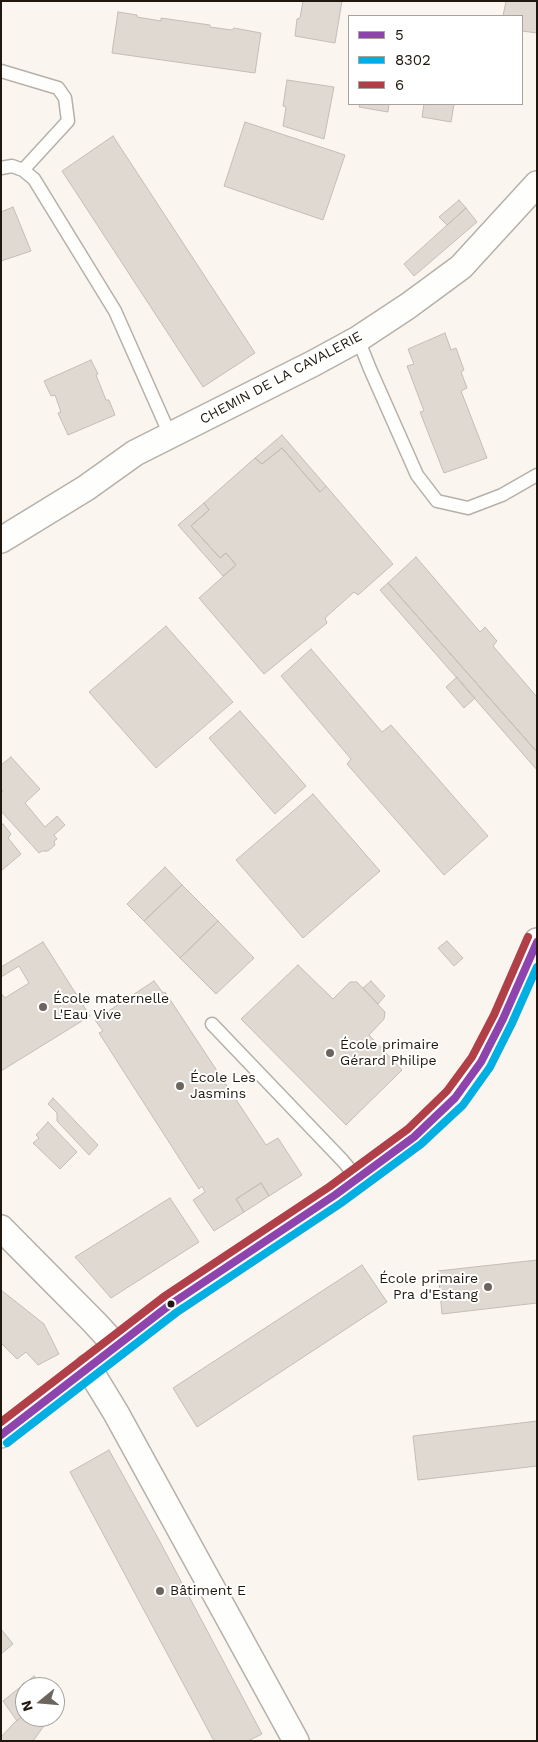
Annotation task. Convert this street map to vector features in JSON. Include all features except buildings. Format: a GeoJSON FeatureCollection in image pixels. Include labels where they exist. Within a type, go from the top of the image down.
{"type":"FeatureCollection","features":[{"type":"Feature","properties":{"kind":"street","name":"CHEMIN DE LA CAVALERIE"},"geometry":{"type":"LineString","coordinates":[[1,540],[86,488],[136,453],[314,363],[358,339],[408,306],[461,267],[537,184]]}},
{"type":"Feature","properties":{"kind":"street"},"geometry":{"type":"LineString","coordinates":[[1,1435],[171,1304],[358,1178],[414,1137],[455,1098],[481,1062],[537,941]]}},
{"type":"Feature","properties":{"kind":"street"},"geometry":{"type":"LineString","coordinates":[[1,1228],[96,1323],[116,1346]]}},
{"type":"Feature","properties":{"kind":"street"},"geometry":{"type":"LineString","coordinates":[[88,1368],[116,1413],[296,1741]]}},
{"type":"Feature","properties":{"kind":"lane"},"geometry":{"type":"LineString","coordinates":[[1,71],[58,88],[65,98],[68,121],[23,170]]}},
{"type":"Feature","properties":{"kind":"lane"},"geometry":{"type":"LineString","coordinates":[[1,168],[12,166],[23,170],[34,179],[115,311],[170,436]]}},
{"type":"Feature","properties":{"kind":"lane"},"geometry":{"type":"LineString","coordinates":[[358,339],[417,475],[437,501],[468,508],[502,495],[537,475]]}},
{"type":"Feature","properties":{"kind":"lane"},"geometry":{"type":"LineString","coordinates":[[212,1024],[358,1178]]}},
{"type":"Feature","properties":{"kind":"transit line","name":"6"},"geometry":{"type":"LineString","coordinates":[[1,1422],[165,1296],[329,1187],[408,1129],[447,1091],[472,1057],[494,1015],[528,937]]}},
{"type":"Feature","properties":{"kind":"transit line","name":"5"},"geometry":{"type":"LineString","coordinates":[[1,1435],[171,1304],[335,1195],[414,1137],[455,1098],[481,1062],[503,1019],[537,942]]}},
{"type":"Feature","properties":{"kind":"transit line","name":"8302"},"geometry":{"type":"LineString","coordinates":[[7,1443],[177,1312],[341,1203],[421,1144],[463,1105],[490,1067],[537,967]]}},
{"type":"Feature","properties":{"kind":"place","name":"École maternelle L'Eau Vive"},"geometry":{"type":"Point","coordinates":[43,1007]}},
{"type":"Feature","properties":{"kind":"place","name":"École primaire Gérard Philipe"},"geometry":{"type":"Point","coordinates":[330,1053]}},
{"type":"Feature","properties":{"kind":"place","name":"École Les Jasmins"},"geometry":{"type":"Point","coordinates":[180,1086]}},
{"type":"Feature","properties":{"kind":"place","name":"École primaire Pra d'Estang"},"geometry":{"type":"Point","coordinates":[488,1287]}},
{"type":"Feature","properties":{"kind":"place","name":"Bâtiment E"},"geometry":{"type":"Point","coordinates":[160,1591]}}]}
